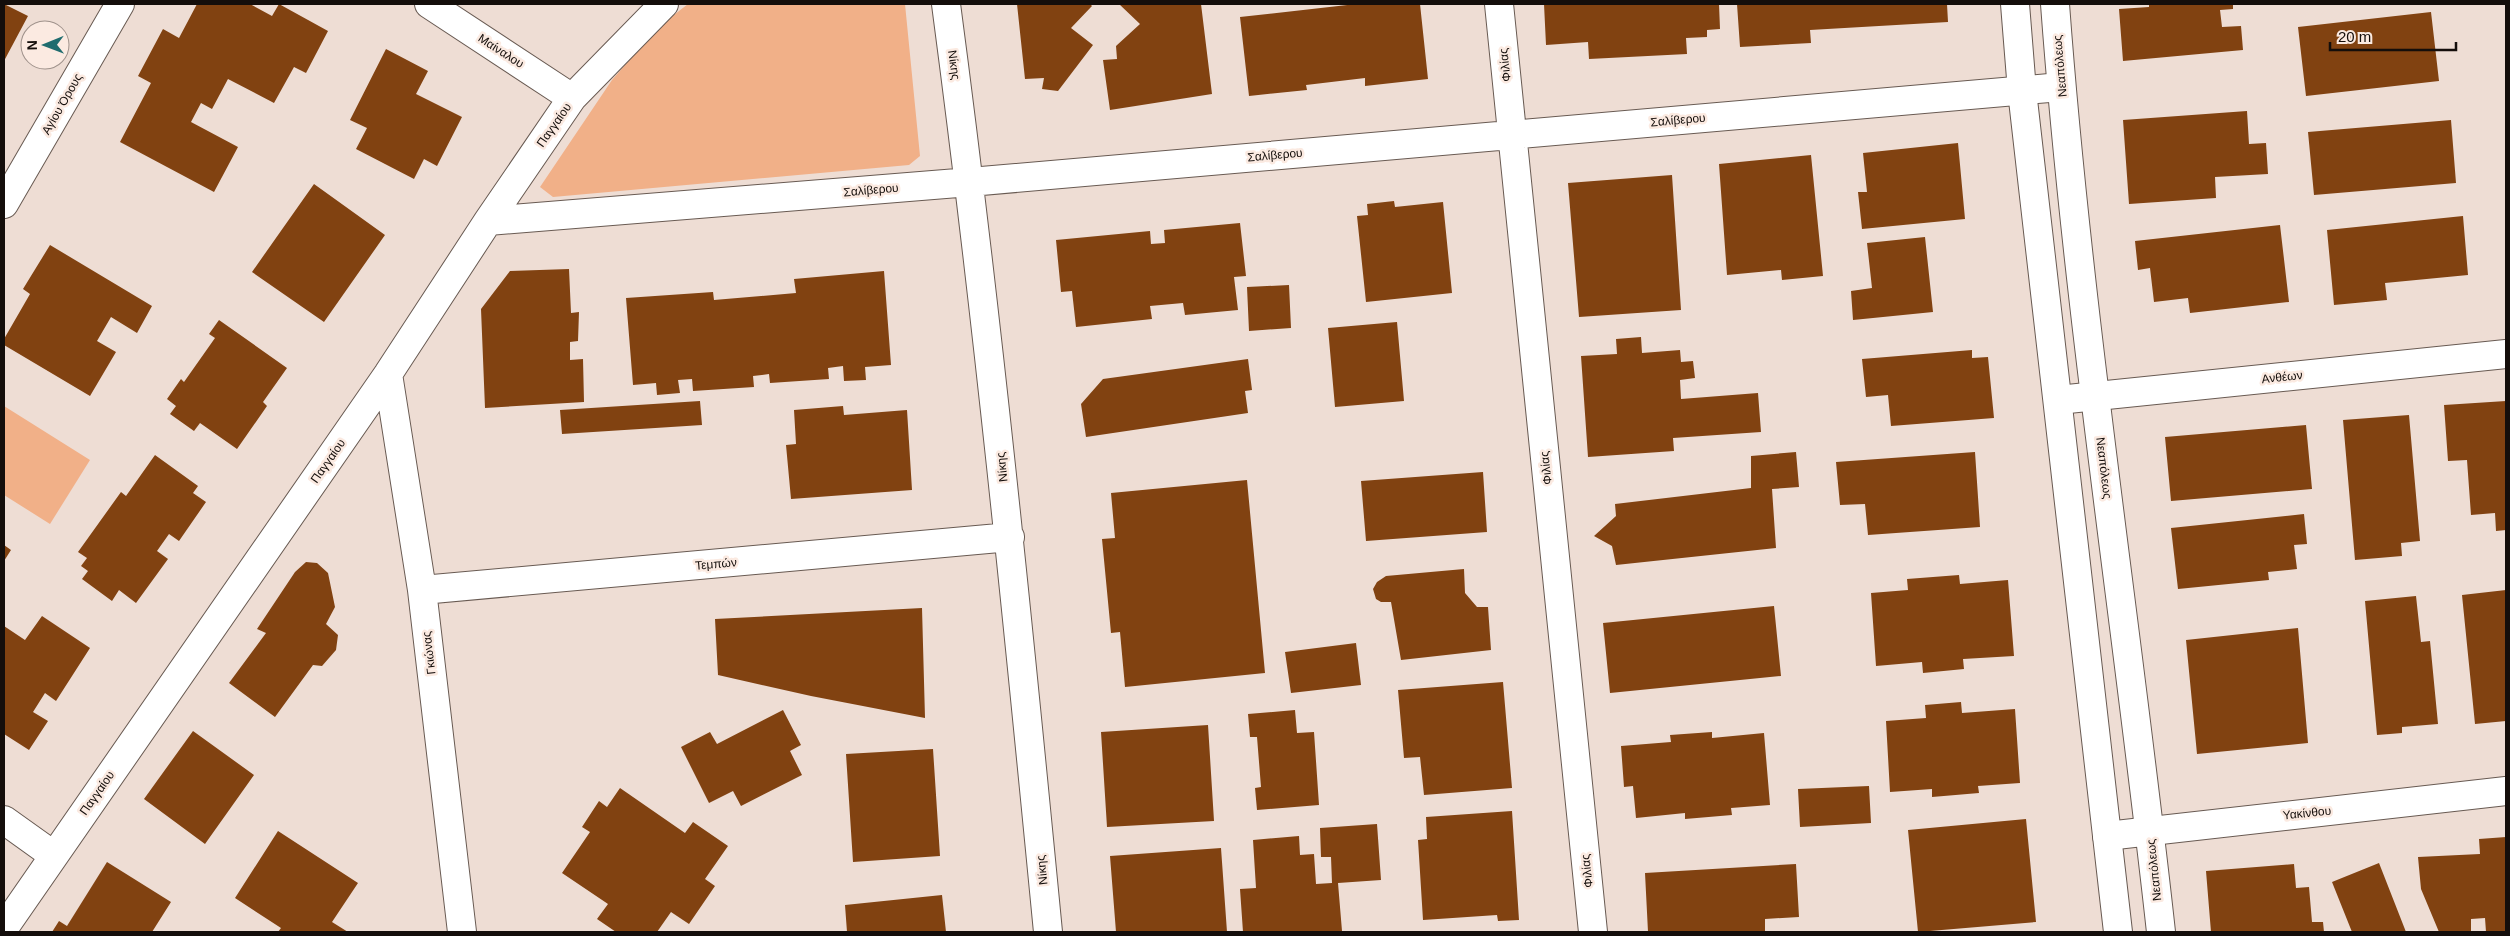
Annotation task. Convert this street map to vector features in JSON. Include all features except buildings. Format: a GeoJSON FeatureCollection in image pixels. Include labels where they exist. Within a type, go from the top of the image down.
{"type":"FeatureCollection","features":[{"type":"Feature","properties":{"kind":"street","name":"Αγίου Όρους"},"geometry":{"type":"LineString","coordinates":[[4,204],[120,4]]}},
{"type":"Feature","properties":{"kind":"street","name":"Μαίναλου"},"geometry":{"type":"LineString","coordinates":[[429,4],[572,98]]}},
{"type":"Feature","properties":{"kind":"street","name":"Παγγαίου"},"geometry":{"type":"LineString","coordinates":[[4,928],[388,374],[488,221],[572,98],[664,4]]}},
{"type":"Feature","properties":{"kind":"street","name":"Νίκης"},"geometry":{"type":"LineString","coordinates":[[946,4],[970,182],[1010,537],[1048,932]]}},
{"type":"Feature","properties":{"kind":"street","name":"Φιλίας"},"geometry":{"type":"LineString","coordinates":[[1499,4],[1593,932]]}},
{"type":"Feature","properties":{"kind":"street"},"geometry":{"type":"LineString","coordinates":[[2015,4],[2022,91],[2118,932]]}},
{"type":"Feature","properties":{"kind":"street","name":"Νεαπόλεως"},"geometry":{"type":"LineString","coordinates":[[2055,4],[2061,87],[2095,396],[2161,932]]}},
{"type":"Feature","properties":{"kind":"street","name":"Σαλίβερου"},"geometry":{"type":"LineString","coordinates":[[488,221],[970,182],[2061,87]]}},
{"type":"Feature","properties":{"kind":"street","name":"Ανθέων"},"geometry":{"type":"LineString","coordinates":[[2058,400],[2506,354]]}},
{"type":"Feature","properties":{"kind":"street","name":"Γκιώνας"},"geometry":{"type":"LineString","coordinates":[[388,374],[422,590],[462,932]]}},
{"type":"Feature","properties":{"kind":"street","name":"Τεμπών"},"geometry":{"type":"LineString","coordinates":[[422,590],[1010,537]]}},
{"type":"Feature","properties":{"kind":"street","name":"Υακίνθου"},"geometry":{"type":"LineString","coordinates":[[2107,836],[2506,791]]}},
{"type":"Feature","properties":{"kind":"street"},"geometry":{"type":"LineString","coordinates":[[4,820],[54,855]]}},
{"type":"Feature","properties":{"kind":"shaded area"},"geometry":{"type":"Polygon","coordinates":[[[688,4],[905,4],[920,156],[909,165],[553,197],[540,187],[612,80],[657,28],[688,4]]]}},
{"type":"Feature","properties":{"kind":"shaded area"},"geometry":{"type":"Polygon","coordinates":[[[4,406],[90,460],[50,524],[4,495],[4,406]]]}}]}
